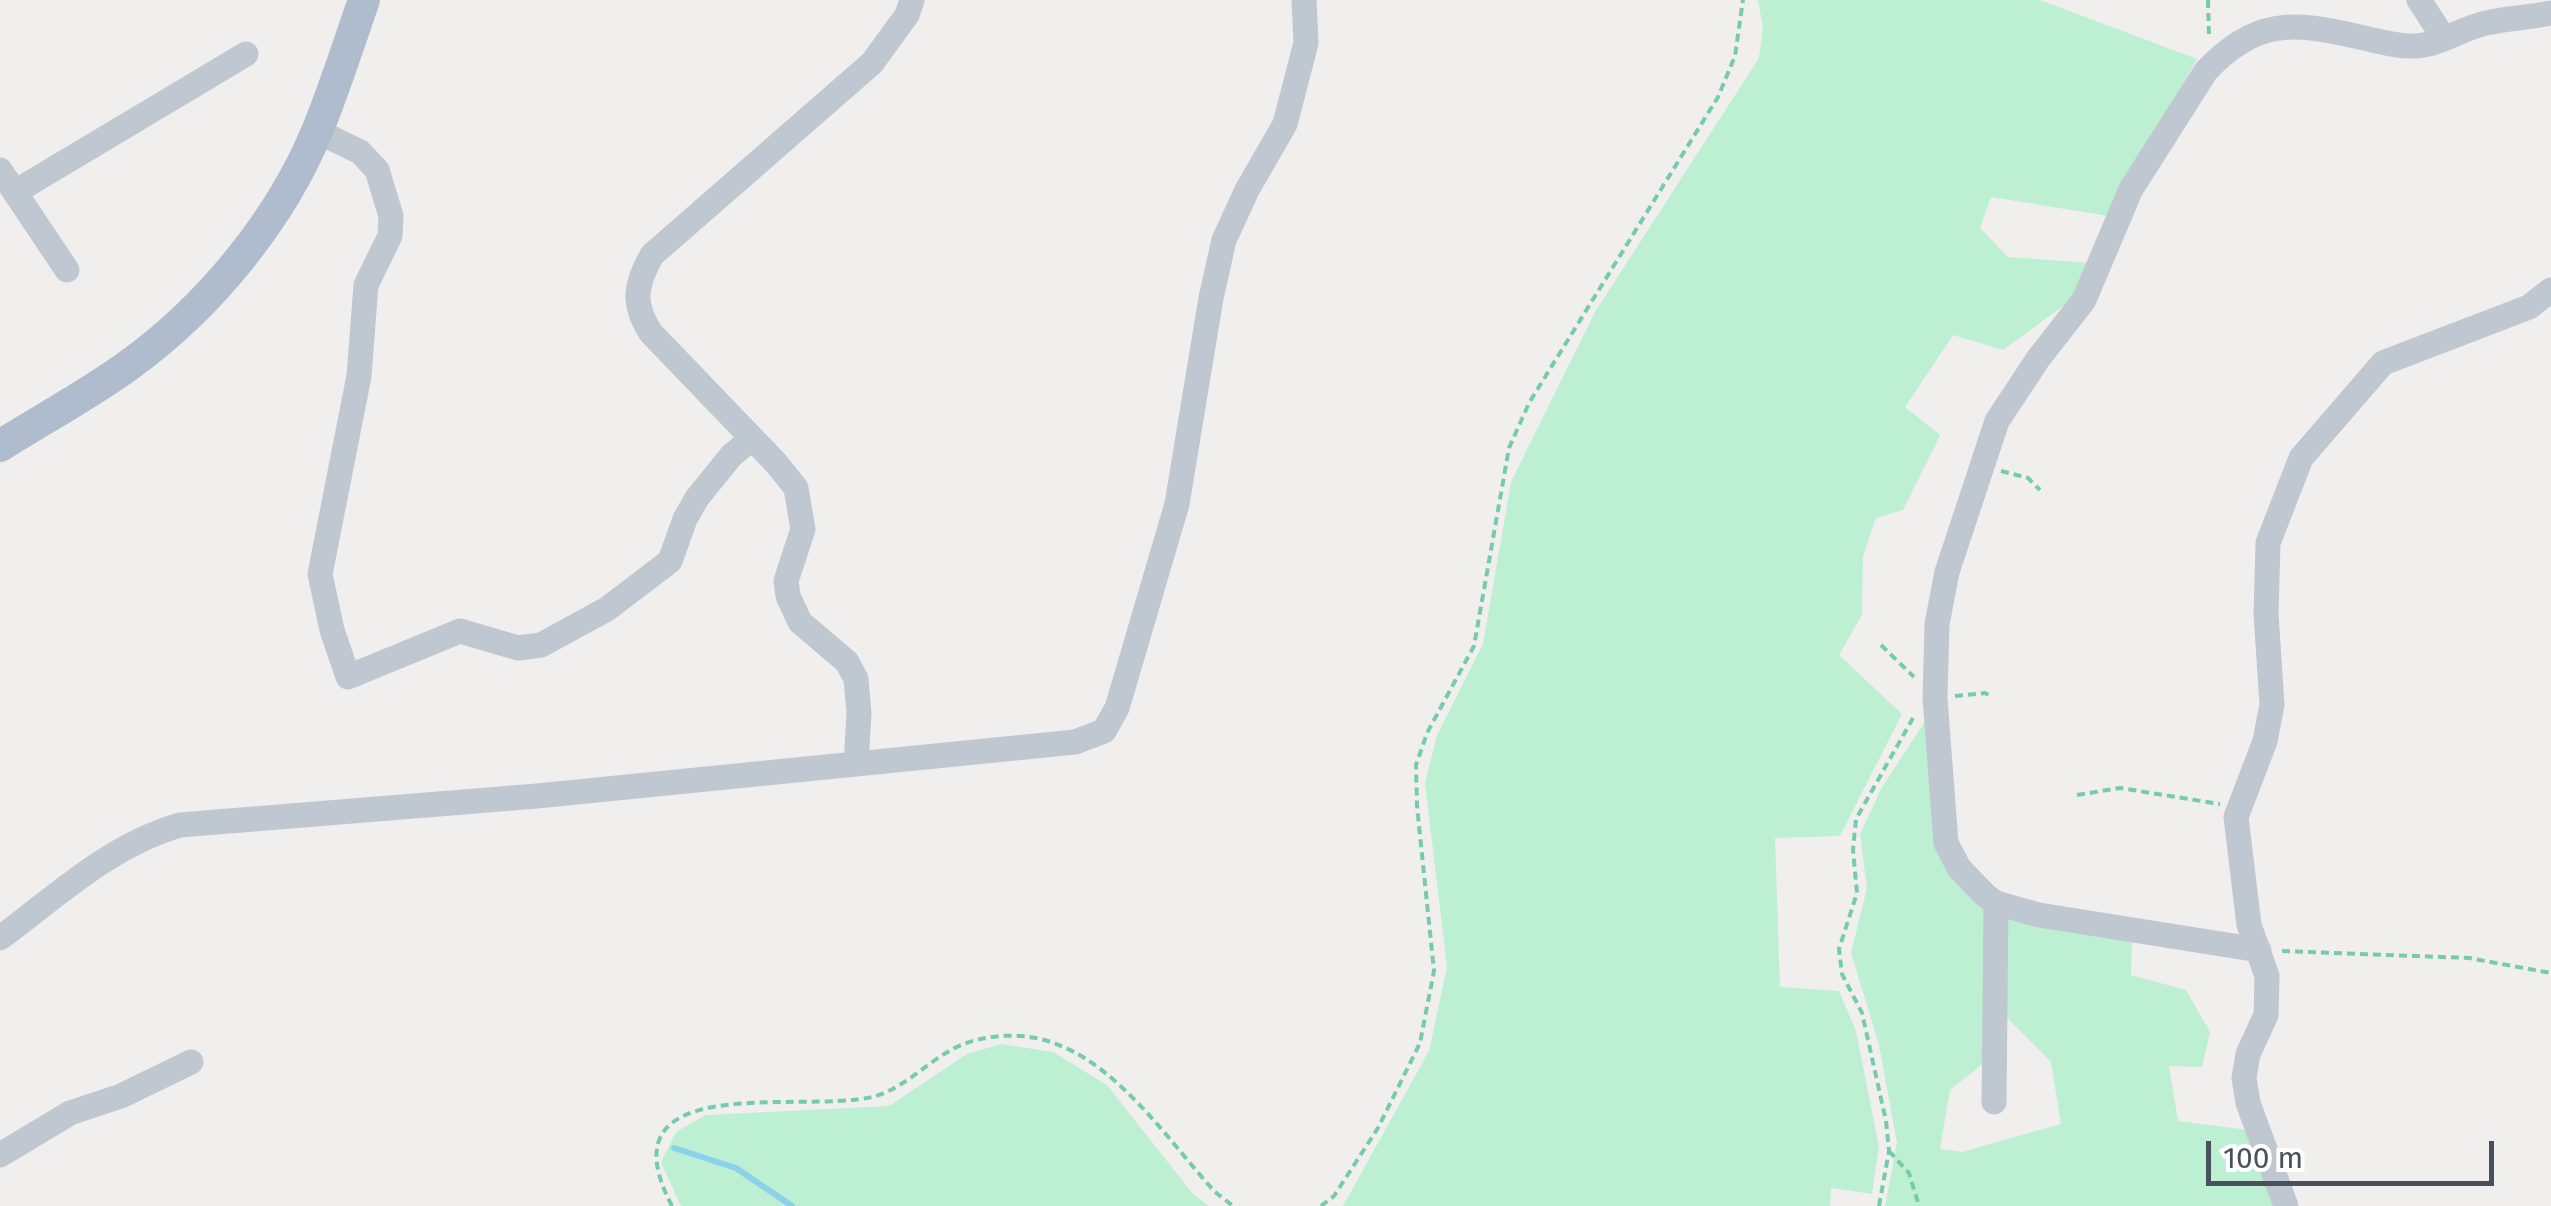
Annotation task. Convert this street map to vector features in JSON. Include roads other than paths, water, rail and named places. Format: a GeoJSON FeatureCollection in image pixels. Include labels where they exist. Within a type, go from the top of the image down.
{"type":"FeatureCollection","features":[{"type":"Feature","properties":{"kind":"main road"},"geometry":{"type":"LineString","coordinates":[[0,446],[129,365],[183,320],[233,266],[278,207],[317,131],[364,0]]}},
{"type":"Feature","properties":{"kind":"street"},"geometry":{"type":"LineString","coordinates":[[856,764],[856,678],[847,662],[800,622],[788,596],[786,581],[803,529],[800,500],[787,475],[651,334],[640,317],[636,300],[639,277],[652,256],[872,63],[912,0]]}},
{"type":"Feature","properties":{"kind":"street"},"geometry":{"type":"LineString","coordinates":[[0,938],[118,850],[147,834],[180,825],[537,796],[1075,742],[1104,731],[1117,708],[1176,504],[1224,240],[1246,190],[1284,124],[1306,43],[1304,0]]}},
{"type":"Feature","properties":{"kind":"street"},"geometry":{"type":"LineString","coordinates":[[2418,0],[2443,37]]}},
{"type":"Feature","properties":{"kind":"street"},"geometry":{"type":"LineString","coordinates":[[2259,950],[2038,915],[1996,904],[1959,868],[1946,843],[1935,698],[1937,624],[1947,572],[1997,421],[2084,300],[2131,189],[2218,58],[2258,32],[2290,26],[2402,47],[2423,46],[2488,22],[2551,13]]}},
{"type":"Feature","properties":{"kind":"street"},"geometry":{"type":"LineString","coordinates":[[15,192],[246,54]]}},
{"type":"Feature","properties":{"kind":"street"},"geometry":{"type":"LineString","coordinates":[[317,131],[360,152],[377,170],[391,216],[390,236],[366,285],[359,376],[320,574],[332,630],[348,677],[460,631],[518,648],[540,645],[606,610],[670,561],[697,498],[731,456],[752,439]]}},
{"type":"Feature","properties":{"kind":"street"},"geometry":{"type":"LineString","coordinates":[[0,170],[67,270]]}},
{"type":"Feature","properties":{"kind":"street"},"geometry":{"type":"LineString","coordinates":[[2286,1206],[2248,1103],[2244,1078],[2248,1054],[2266,1015],[2267,976],[2249,925],[2236,816],[2265,741],[2272,705],[2266,614],[2268,544],[2301,458],[2383,364],[2528,307],[2551,290]]}},
{"type":"Feature","properties":{"kind":"street"},"geometry":{"type":"LineString","coordinates":[[1994,1102],[1996,904]]}},
{"type":"Feature","properties":{"kind":"street"},"geometry":{"type":"LineString","coordinates":[[0,1154],[70,1113],[120,1096],[191,1062]]}},
{"type":"Feature","properties":{"kind":"waterway"},"geometry":{"type":"LineString","coordinates":[[674,1148],[736,1168],[792,1206]]}}]}
